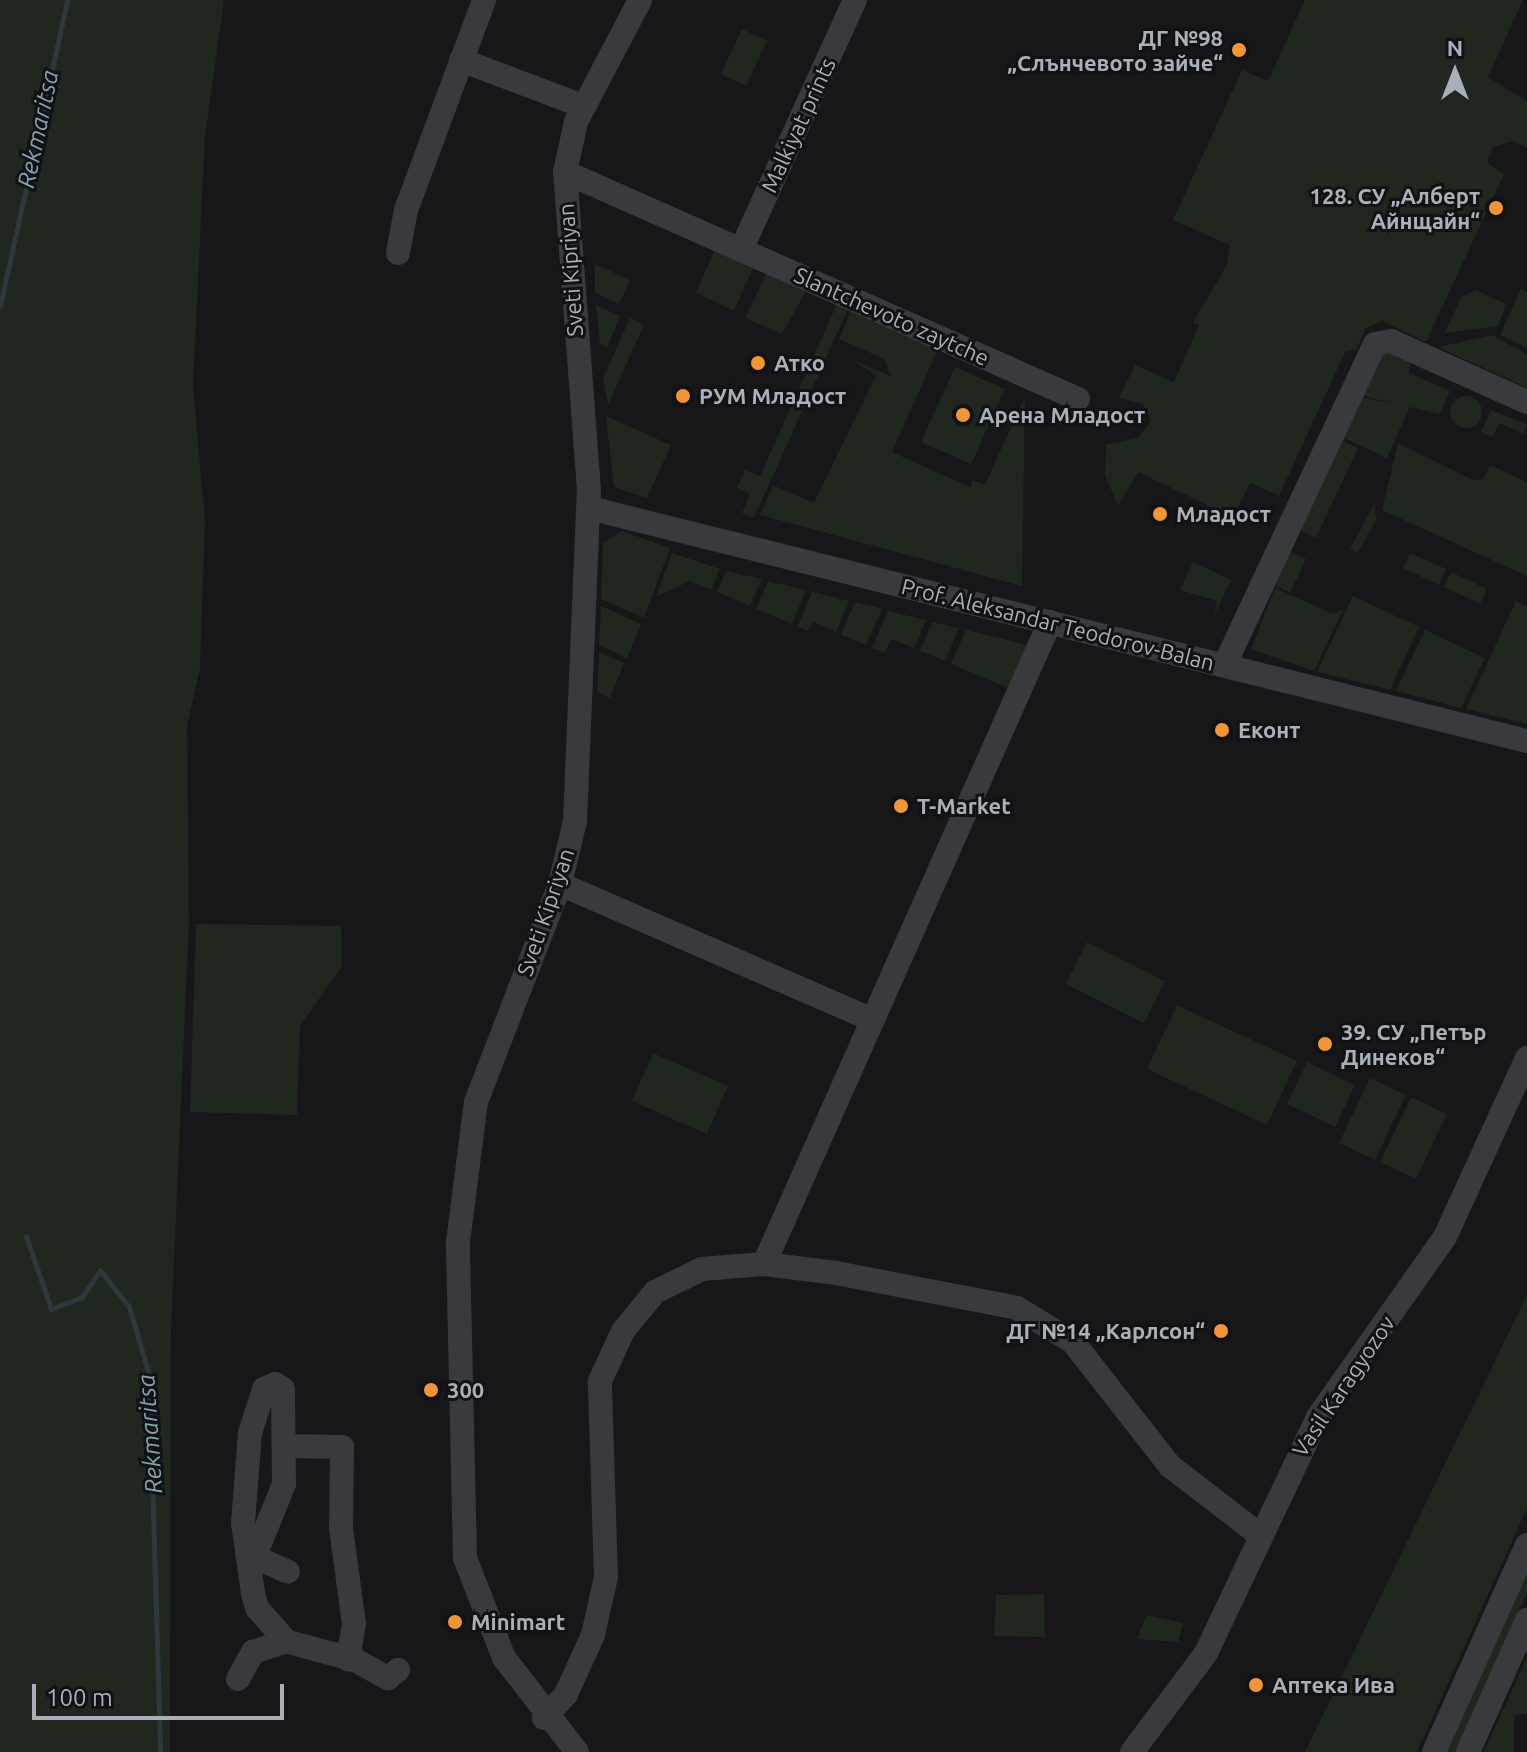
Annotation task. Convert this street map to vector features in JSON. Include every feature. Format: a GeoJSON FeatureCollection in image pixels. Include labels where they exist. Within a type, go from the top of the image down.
{"type":"FeatureCollection","features":[{"type":"Feature","properties":{"kind":"street"},"geometry":{"type":"LineString","coordinates":[[398,253],[406,210],[484,0]]}},
{"type":"Feature","properties":{"kind":"street","name":"Sveti Kipriyan"},"geometry":{"type":"LineString","coordinates":[[577,1752],[544,1718],[488,1627],[465,1558],[458,1242],[476,1102],[560,884],[581,760],[589,508],[565,172],[583,106],[640,0]]}},
{"type":"Feature","properties":{"kind":"street","name":"Malkiyat prints"},"geometry":{"type":"LineString","coordinates":[[741,250],[855,0]]}},
{"type":"Feature","properties":{"kind":"street"},"geometry":{"type":"LineString","coordinates":[[461,60],[583,106]]}},
{"type":"Feature","properties":{"kind":"street","name":"Slantchevoto zaytche"},"geometry":{"type":"LineString","coordinates":[[565,172],[1078,399]]}},
{"type":"Feature","properties":{"kind":"street"},"geometry":{"type":"LineString","coordinates":[[1225,664],[1375,344],[1391,341],[1527,402]]}},
{"type":"Feature","properties":{"kind":"street","name":"Prof. Aleksandar Teodorov-Balan"},"geometry":{"type":"LineString","coordinates":[[589,508],[1527,741]]}},
{"type":"Feature","properties":{"kind":"street"},"geometry":{"type":"LineString","coordinates":[[764,1264],[1050,622]]}},
{"type":"Feature","properties":{"kind":"street"},"geometry":{"type":"LineString","coordinates":[[560,884],[873,1020]]}},
{"type":"Feature","properties":{"kind":"street","name":"Vasil Karagyozov"},"geometry":{"type":"LineString","coordinates":[[1132,1752],[1206,1653],[1257,1533],[1318,1417],[1445,1237],[1527,1058]]}},
{"type":"Feature","properties":{"kind":"street"},"geometry":{"type":"LineString","coordinates":[[544,1718],[566,1694],[593,1635],[606,1577],[600,1381],[623,1331],[655,1292],[702,1269],[764,1264],[1017,1308],[1073,1342],[1170,1466],[1257,1533]]}},
{"type":"Feature","properties":{"kind":"street"},"geometry":{"type":"LineString","coordinates":[[252,1563],[284,1484],[282,1386],[268,1386],[244,1469],[252,1563],[263,1618],[274,1645]]}},
{"type":"Feature","properties":{"kind":"street"},"geometry":{"type":"LineString","coordinates":[[284,1446],[342,1447],[342,1544],[354,1624],[348,1659]]}},
{"type":"Feature","properties":{"kind":"street"},"geometry":{"type":"LineString","coordinates":[[1434,1752],[1527,1545]]}},
{"type":"Feature","properties":{"kind":"street"},"geometry":{"type":"LineString","coordinates":[[252,1563],[288,1572]]}},
{"type":"Feature","properties":{"kind":"street"},"geometry":{"type":"LineString","coordinates":[[1468,1752],[1527,1620]]}},
{"type":"Feature","properties":{"kind":"street"},"geometry":{"type":"LineString","coordinates":[[238,1679],[244,1659],[274,1645],[348,1659],[388,1678],[398,1670]]}},
{"type":"Feature","properties":{"kind":"shaded area"},"geometry":{"type":"Polygon","coordinates":[[[0,0],[224,0],[205,136],[193,386],[205,520],[200,668],[187,726],[189,922],[171,1328],[170,1752],[0,1752],[0,0]]]}},
{"type":"Feature","properties":{"kind":"shaded area"},"geometry":{"type":"Polygon","coordinates":[[[1305,0],[1523,0],[1488,77],[1527,101],[1527,148],[1513,141],[1493,147],[1487,162],[1504,174],[1426,342],[1382,321],[1366,328],[1356,350],[1345,352],[1279,496],[1250,483],[1237,510],[1224,513],[1138,472],[1118,506],[1105,475],[1106,444],[1138,438],[1151,421],[1143,404],[1119,398],[1135,365],[1174,382],[1199,325],[1193,322],[1226,267],[1230,245],[1173,220],[1242,70],[1268,81],[1305,0]]]}},
{"type":"Feature","properties":{"kind":"shaded area"},"geometry":{"type":"Polygon","coordinates":[[[742,29],[767,41],[746,86],[721,74],[742,29]]]}},
{"type":"Feature","properties":{"kind":"shaded area"},"geometry":{"type":"Polygon","coordinates":[[[714,251],[754,266],[734,311],[696,293],[714,251]]]}},
{"type":"Feature","properties":{"kind":"shaded area"},"geometry":{"type":"Polygon","coordinates":[[[595,264],[630,280],[619,304],[595,293],[595,264]]]}},
{"type":"Feature","properties":{"kind":"shaded area"},"geometry":{"type":"Polygon","coordinates":[[[767,272],[806,291],[782,334],[745,318],[767,272]]]}},
{"type":"Feature","properties":{"kind":"shaded area"},"geometry":{"type":"Polygon","coordinates":[[[1521,289],[1527,292],[1527,348],[1500,335],[1521,289]]]}},
{"type":"Feature","properties":{"kind":"shaded area"},"geometry":{"type":"Polygon","coordinates":[[[1476,290],[1506,304],[1498,326],[1445,333],[1461,297],[1476,290]]]}},
{"type":"Feature","properties":{"kind":"shaded area"},"geometry":{"type":"Polygon","coordinates":[[[837,304],[848,309],[754,518],[742,513],[750,494],[737,488],[745,470],[760,476],[837,304]]]}},
{"type":"Feature","properties":{"kind":"shaded area"},"geometry":{"type":"Polygon","coordinates":[[[596,305],[620,316],[607,348],[600,344],[596,305]]]}},
{"type":"Feature","properties":{"kind":"shaded area"},"geometry":{"type":"Polygon","coordinates":[[[851,311],[938,349],[892,452],[970,487],[973,480],[985,485],[1025,396],[1022,586],[760,515],[773,485],[814,503],[876,375],[850,359],[891,376],[884,359],[839,339],[851,311]]]}},
{"type":"Feature","properties":{"kind":"shaded area"},"geometry":{"type":"Polygon","coordinates":[[[630,318],[644,325],[608,405],[603,378],[630,318]]]}},
{"type":"Feature","properties":{"kind":"shaded area"},"geometry":{"type":"Polygon","coordinates":[[[1492,335],[1527,354],[1527,388],[1438,347],[1492,335]]]}},
{"type":"Feature","properties":{"kind":"shaded area"},"geometry":{"type":"Polygon","coordinates":[[[1384,350],[1410,359],[1409,373],[1450,391],[1440,414],[1359,395],[1384,350]]]}},
{"type":"Feature","properties":{"kind":"shaded area"},"geometry":{"type":"Polygon","coordinates":[[[955,367],[1005,389],[971,464],[921,442],[955,367]]]}},
{"type":"Feature","properties":{"kind":"shaded area"},"geometry":{"type":"Polygon","coordinates":[[[1466,396],[1477,401],[1482,412],[1477,423],[1466,428],[1455,423],[1450,412],[1455,401],[1466,396]]]}},
{"type":"Feature","properties":{"kind":"shaded area"},"geometry":{"type":"Polygon","coordinates":[[[1358,397],[1410,406],[1387,458],[1340,436],[1358,397]]]}},
{"type":"Feature","properties":{"kind":"shaded area"},"geometry":{"type":"Polygon","coordinates":[[[1491,410],[1527,425],[1524,434],[1499,423],[1492,437],[1481,432],[1491,410]]]}},
{"type":"Feature","properties":{"kind":"shaded area"},"geometry":{"type":"Polygon","coordinates":[[[606,416],[671,445],[647,498],[614,487],[606,416]]]}},
{"type":"Feature","properties":{"kind":"shaded area"},"geometry":{"type":"Polygon","coordinates":[[[1339,439],[1358,448],[1316,538],[1297,529],[1339,439]]]}},
{"type":"Feature","properties":{"kind":"shaded area"},"geometry":{"type":"Polygon","coordinates":[[[1398,443],[1473,480],[1484,479],[1490,465],[1527,482],[1527,576],[1382,510],[1398,443]]]}},
{"type":"Feature","properties":{"kind":"shaded area"},"geometry":{"type":"Polygon","coordinates":[[[1375,502],[1376,520],[1358,553],[1350,549],[1375,502]]]}},
{"type":"Feature","properties":{"kind":"shaded area"},"geometry":{"type":"Polygon","coordinates":[[[622,531],[670,548],[644,618],[601,599],[603,543],[622,531]]]}},
{"type":"Feature","properties":{"kind":"shaded area"},"geometry":{"type":"Polygon","coordinates":[[[1287,550],[1306,559],[1290,593],[1272,584],[1287,550]]]}},
{"type":"Feature","properties":{"kind":"shaded area"},"geometry":{"type":"Polygon","coordinates":[[[672,553],[720,569],[711,590],[690,581],[656,597],[672,553]]]}},
{"type":"Feature","properties":{"kind":"shaded area"},"geometry":{"type":"Polygon","coordinates":[[[1410,553],[1446,569],[1439,585],[1403,568],[1410,553]]]}},
{"type":"Feature","properties":{"kind":"shaded area"},"geometry":{"type":"Polygon","coordinates":[[[1193,562],[1231,580],[1213,618],[1217,601],[1180,590],[1193,562]]]}},
{"type":"Feature","properties":{"kind":"shaded area"},"geometry":{"type":"Polygon","coordinates":[[[726,571],[762,579],[750,606],[717,592],[726,571]]]}},
{"type":"Feature","properties":{"kind":"shaded area"},"geometry":{"type":"Polygon","coordinates":[[[1451,572],[1487,589],[1480,604],[1444,587],[1451,572]]]}},
{"type":"Feature","properties":{"kind":"shaded area"},"geometry":{"type":"Polygon","coordinates":[[[768,581],[806,590],[792,624],[756,609],[768,581]]]}},
{"type":"Feature","properties":{"kind":"shaded area"},"geometry":{"type":"Polygon","coordinates":[[[1275,588],[1333,614],[1343,610],[1314,671],[1251,649],[1275,588]]]}},
{"type":"Feature","properties":{"kind":"shaded area"},"geometry":{"type":"Polygon","coordinates":[[[812,592],[849,601],[836,632],[813,622],[808,631],[798,626],[812,592]]]}},
{"type":"Feature","properties":{"kind":"shaded area"},"geometry":{"type":"Polygon","coordinates":[[[1353,596],[1419,627],[1390,690],[1317,672],[1353,596]]]}},
{"type":"Feature","properties":{"kind":"shaded area"},"geometry":{"type":"Polygon","coordinates":[[[1516,601],[1527,606],[1527,724],[1466,709],[1516,601]]]}},
{"type":"Feature","properties":{"kind":"shaded area"},"geometry":{"type":"Polygon","coordinates":[[[855,602],[882,609],[866,645],[841,635],[855,602]]]}},
{"type":"Feature","properties":{"kind":"shaded area"},"geometry":{"type":"Polygon","coordinates":[[[601,606],[641,624],[627,658],[599,645],[601,606]]]}},
{"type":"Feature","properties":{"kind":"shaded area"},"geometry":{"type":"Polygon","coordinates":[[[888,611],[926,620],[914,648],[891,639],[885,653],[872,648],[888,611]]]}},
{"type":"Feature","properties":{"kind":"shaded area"},"geometry":{"type":"Polygon","coordinates":[[[932,622],[959,628],[945,661],[920,651],[932,622]]]}},
{"type":"Feature","properties":{"kind":"shaded area"},"geometry":{"type":"Polygon","coordinates":[[[966,630],[1027,645],[1008,688],[951,664],[966,630]]]}},
{"type":"Feature","properties":{"kind":"shaded area"},"geometry":{"type":"Polygon","coordinates":[[[1425,630],[1485,658],[1461,708],[1396,691],[1425,630]]]}},
{"type":"Feature","properties":{"kind":"shaded area"},"geometry":{"type":"Polygon","coordinates":[[[599,652],[624,663],[610,698],[597,692],[599,652]]]}},
{"type":"Feature","properties":{"kind":"shaded area"},"geometry":{"type":"Polygon","coordinates":[[[196,924],[341,926],[342,966],[300,1026],[297,1115],[190,1112],[196,924]]]}},
{"type":"Feature","properties":{"kind":"shaded area"},"geometry":{"type":"Polygon","coordinates":[[[1087,942],[1165,981],[1144,1023],[1066,984],[1087,942]]]}},
{"type":"Feature","properties":{"kind":"shaded area"},"geometry":{"type":"Polygon","coordinates":[[[1177,1005],[1297,1061],[1267,1125],[1147,1069],[1177,1005]]]}},
{"type":"Feature","properties":{"kind":"shaded area"},"geometry":{"type":"Polygon","coordinates":[[[653,1053],[728,1086],[707,1134],[632,1101],[653,1053]]]}},
{"type":"Feature","properties":{"kind":"shaded area"},"geometry":{"type":"Polygon","coordinates":[[[1307,1062],[1355,1085],[1335,1127],[1287,1104],[1307,1062]]]}},
{"type":"Feature","properties":{"kind":"shaded area"},"geometry":{"type":"Polygon","coordinates":[[[1370,1078],[1406,1095],[1375,1160],[1339,1143],[1370,1078]]]}},
{"type":"Feature","properties":{"kind":"shaded area"},"geometry":{"type":"Polygon","coordinates":[[[1411,1097],[1447,1114],[1416,1179],[1380,1162],[1411,1097]]]}},
{"type":"Feature","properties":{"kind":"shaded area"},"geometry":{"type":"Polygon","coordinates":[[[1527,1295],[1527,1508],[1417,1752],[1305,1752],[1527,1295]]]}},
{"type":"Feature","properties":{"kind":"shaded area"},"geometry":{"type":"Polygon","coordinates":[[[1527,1569],[1527,1593],[1456,1752],[1444,1752],[1527,1569]]]}},
{"type":"Feature","properties":{"kind":"shaded area"},"geometry":{"type":"Polygon","coordinates":[[[1044,1594],[1045,1637],[994,1636],[996,1595],[1044,1594]]]}},
{"type":"Feature","properties":{"kind":"shaded area"},"geometry":{"type":"Polygon","coordinates":[[[1146,1615],[1183,1623],[1178,1642],[1137,1639],[1146,1615]]]}},
{"type":"Feature","properties":{"kind":"shaded area"},"geometry":{"type":"Polygon","coordinates":[[[1527,1657],[1527,1714],[1514,1715],[1514,1752],[1484,1752],[1527,1657]]]}},
{"type":"Feature","properties":{"kind":"waterway","name":"Rekmaritsa"},"geometry":{"type":"LineString","coordinates":[[0,306],[67,0]]}},
{"type":"Feature","properties":{"kind":"waterway","name":"Rekmaritsa"},"geometry":{"type":"LineString","coordinates":[[26,1236],[51,1309],[82,1297],[100,1270],[129,1307],[149,1375],[160,1752]]}},
{"type":"Feature","properties":{"kind":"place","name":"ДГ №98 „Слънчевото зайче“"},"geometry":{"type":"Point","coordinates":[1239,50]}},
{"type":"Feature","properties":{"kind":"place","name":"128. СУ „Алберт Айнщайн“"},"geometry":{"type":"Point","coordinates":[1496,208]}},
{"type":"Feature","properties":{"kind":"place","name":"Атко"},"geometry":{"type":"Point","coordinates":[758,363]}},
{"type":"Feature","properties":{"kind":"place","name":"РУМ Младост"},"geometry":{"type":"Point","coordinates":[683,396]}},
{"type":"Feature","properties":{"kind":"place","name":"Арена Младост"},"geometry":{"type":"Point","coordinates":[963,415]}},
{"type":"Feature","properties":{"kind":"place","name":"Младост"},"geometry":{"type":"Point","coordinates":[1160,514]}},
{"type":"Feature","properties":{"kind":"place","name":"Еконт"},"geometry":{"type":"Point","coordinates":[1222,730]}},
{"type":"Feature","properties":{"kind":"place","name":"T-Market"},"geometry":{"type":"Point","coordinates":[901,806]}},
{"type":"Feature","properties":{"kind":"place","name":"39. СУ „Петър Динеков“"},"geometry":{"type":"Point","coordinates":[1325,1044]}},
{"type":"Feature","properties":{"kind":"place","name":"ДГ №14 „Карлсон“"},"geometry":{"type":"Point","coordinates":[1221,1331]}},
{"type":"Feature","properties":{"kind":"place","name":"300"},"geometry":{"type":"Point","coordinates":[431,1390]}},
{"type":"Feature","properties":{"kind":"place","name":"Minimart"},"geometry":{"type":"Point","coordinates":[455,1622]}},
{"type":"Feature","properties":{"kind":"place","name":"Аптека Ива"},"geometry":{"type":"Point","coordinates":[1256,1685]}}]}
